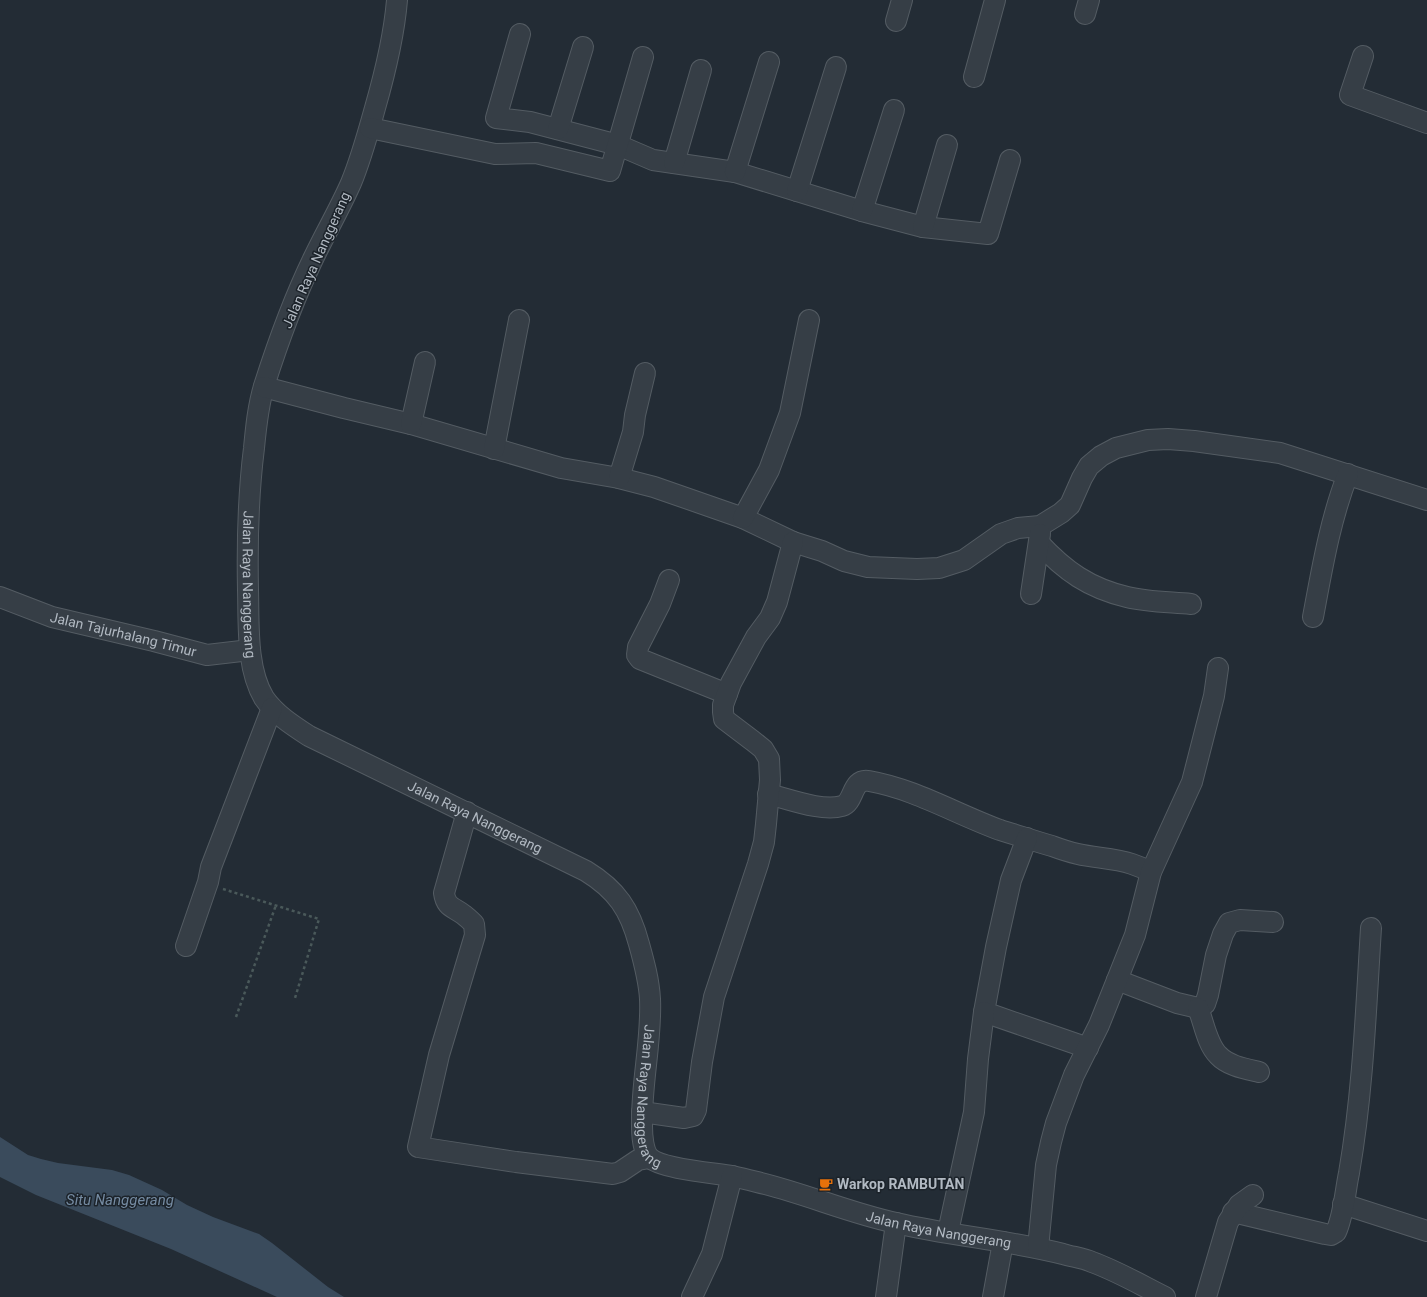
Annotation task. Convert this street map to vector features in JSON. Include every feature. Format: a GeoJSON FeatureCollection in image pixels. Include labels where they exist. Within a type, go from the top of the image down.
{"type":"FeatureCollection","features":[{"type":"Feature","properties":{"kind":"street","name":"Jalan Raya Nanggerang"},"geometry":{"type":"LineString","coordinates":[[397,0],[383,80],[370,128],[351,182],[314,258],[285,326],[264,387],[258,414],[249,492],[247,557],[250,650],[257,682],[264,697],[272,708],[288,723],[309,736],[586,871],[603,881],[616,895],[626,909],[635,930],[648,981],[649,1028],[642,1112],[642,1133],[649,1158],[656,1162],[678,1168],[732,1176],[776,1186],[855,1212],[896,1223],[1038,1248],[1091,1261],[1119,1273],[1165,1297]]}},
{"type":"Feature","properties":{"kind":"street"},"geometry":{"type":"LineString","coordinates":[[896,21],[902,0]]}},
{"type":"Feature","properties":{"kind":"street"},"geometry":{"type":"LineString","coordinates":[[974,77],[995,0]]}},
{"type":"Feature","properties":{"kind":"street"},"geometry":{"type":"LineString","coordinates":[[520,34],[496,118],[530,122],[618,145],[653,160],[735,172],[862,211],[923,227],[988,234],[1010,160]]}},
{"type":"Feature","properties":{"kind":"street"},"geometry":{"type":"LineString","coordinates":[[558,130],[583,46]]}},
{"type":"Feature","properties":{"kind":"street"},"geometry":{"type":"LineString","coordinates":[[1363,56],[1350,95],[1427,123]]}},
{"type":"Feature","properties":{"kind":"street"},"geometry":{"type":"LineString","coordinates":[[370,128],[494,154],[536,153],[610,171],[643,57]]}},
{"type":"Feature","properties":{"kind":"street"},"geometry":{"type":"LineString","coordinates":[[735,172],[768,62]]}},
{"type":"Feature","properties":{"kind":"street"},"geometry":{"type":"LineString","coordinates":[[797,191],[836,67]]}},
{"type":"Feature","properties":{"kind":"street"},"geometry":{"type":"LineString","coordinates":[[674,163],[701,70]]}},
{"type":"Feature","properties":{"kind":"street"},"geometry":{"type":"LineString","coordinates":[[862,211],[894,110]]}},
{"type":"Feature","properties":{"kind":"street"},"geometry":{"type":"LineString","coordinates":[[923,227],[947,145]]}},
{"type":"Feature","properties":{"kind":"street"},"geometry":{"type":"LineString","coordinates":[[494,448],[519,320]]}},
{"type":"Feature","properties":{"kind":"street"},"geometry":{"type":"LineString","coordinates":[[743,518],[769,470],[790,413],[810,320]]}},
{"type":"Feature","properties":{"kind":"street"},"geometry":{"type":"LineString","coordinates":[[411,424],[425,362]]}},
{"type":"Feature","properties":{"kind":"street"},"geometry":{"type":"LineString","coordinates":[[619,478],[633,432],[635,415],[645,373]]}},
{"type":"Feature","properties":{"kind":"street"},"geometry":{"type":"LineString","coordinates":[[264,387],[411,424],[561,468],[619,478],[654,487],[743,518],[793,542],[822,551],[844,561],[868,567],[917,569],[939,568],[964,560],[1001,534],[1018,528],[1040,534],[1052,556],[1072,574],[1105,590],[1128,597],[1191,604]]}},
{"type":"Feature","properties":{"kind":"street"},"geometry":{"type":"LineString","coordinates":[[1031,594],[1040,534],[1070,504],[1089,466],[1101,456],[1116,448],[1148,440],[1168,439],[1194,441],[1280,453],[1427,500]]}},
{"type":"Feature","properties":{"kind":"street"},"geometry":{"type":"LineString","coordinates":[[1313,617],[1327,543],[1338,500],[1348,474]]}},
{"type":"Feature","properties":{"kind":"street"},"geometry":{"type":"LineString","coordinates":[[642,1112],[684,1118],[693,1116],[696,1110],[702,1062],[714,997],[764,842],[770,780],[769,759],[763,749],[724,719],[722,712],[723,705],[731,683],[756,637],[770,618],[777,602],[793,542]]}},
{"type":"Feature","properties":{"kind":"street"},"geometry":{"type":"LineString","coordinates":[[669,580],[660,604],[638,647],[637,655],[640,659],[727,694]]}},
{"type":"Feature","properties":{"kind":"street","name":"Jalan Tajurhalang Timur"},"geometry":{"type":"LineString","coordinates":[[0,597],[52,617],[207,655],[250,650]]}},
{"type":"Feature","properties":{"kind":"street"},"geometry":{"type":"LineString","coordinates":[[1038,1248],[1046,1165],[1051,1142],[1074,1075],[1099,1025],[1135,935],[1151,872],[1192,782],[1214,696],[1218,668]]}},
{"type":"Feature","properties":{"kind":"street"},"geometry":{"type":"LineString","coordinates":[[186,946],[208,882],[211,867],[272,708]]}},
{"type":"Feature","properties":{"kind":"street"},"geometry":{"type":"LineString","coordinates":[[768,794],[822,807],[833,808],[844,806],[848,802],[854,788],[861,782],[866,781],[894,787],[950,808],[998,829],[1077,854],[1131,863],[1151,872]]}},
{"type":"Feature","properties":{"kind":"street"},"geometry":{"type":"LineString","coordinates":[[467,812],[444,893],[445,900],[450,907],[464,915],[474,924],[475,935],[439,1056],[418,1147],[516,1162],[613,1174],[620,1172],[638,1160],[649,1158]]}},
{"type":"Feature","properties":{"kind":"street"},"geometry":{"type":"LineString","coordinates":[[948,1232],[974,1112],[978,1059],[984,1012],[996,947],[1011,880],[1027,838]]}},
{"type":"Feature","properties":{"kind":"street"},"geometry":{"type":"LineString","coordinates":[[1117,980],[1177,1003],[1198,1008],[1205,1004],[1216,955],[1223,934],[1229,923],[1240,920],[1273,922]]}},
{"type":"Feature","properties":{"kind":"street"},"geometry":{"type":"LineString","coordinates":[[1233,1212],[1309,1231],[1332,1235],[1338,1229],[1352,1154],[1359,1095],[1371,928]]}},
{"type":"Feature","properties":{"kind":"street"},"geometry":{"type":"LineString","coordinates":[[1198,1008],[1212,1047],[1219,1056],[1241,1067],[1259,1072]]}},
{"type":"Feature","properties":{"kind":"street"},"geometry":{"type":"LineString","coordinates":[[984,1012],[1088,1048]]}},
{"type":"Feature","properties":{"kind":"street"},"geometry":{"type":"LineString","coordinates":[[692,1297],[712,1254],[732,1176]]}},
{"type":"Feature","properties":{"kind":"street"},"geometry":{"type":"LineString","coordinates":[[1206,1297],[1228,1222],[1233,1212],[1239,1205],[1253,1195]]}},
{"type":"Feature","properties":{"kind":"street"},"geometry":{"type":"LineString","coordinates":[[1343,1204],[1427,1231]]}},
{"type":"Feature","properties":{"kind":"street"},"geometry":{"type":"LineString","coordinates":[[886,1297],[896,1223]]}},
{"type":"Feature","properties":{"kind":"street"},"geometry":{"type":"LineString","coordinates":[[993,1297],[1003,1242]]}},
{"type":"Feature","properties":{"kind":"path"},"geometry":{"type":"LineString","coordinates":[[208,882],[222,888],[318,919],[294,998]]}},
{"type":"Feature","properties":{"kind":"path"},"geometry":{"type":"LineString","coordinates":[[236,1017],[276,905]]}},
{"type":"Feature","properties":{"kind":"water","name":"Situ Nanggerang"},"geometry":{"type":"Polygon","coordinates":[[[0,1137],[28,1155],[41,1159],[58,1163],[112,1170],[129,1175],[162,1190],[187,1205],[213,1217],[259,1234],[328,1287],[344,1297],[277,1297],[171,1249],[36,1195],[0,1177],[0,1137]]]}},
{"type":"Feature","properties":{"kind":"place","name":"Warkop RAMBUTAN"},"geometry":{"type":"Point","coordinates":[826,1184]}}]}
